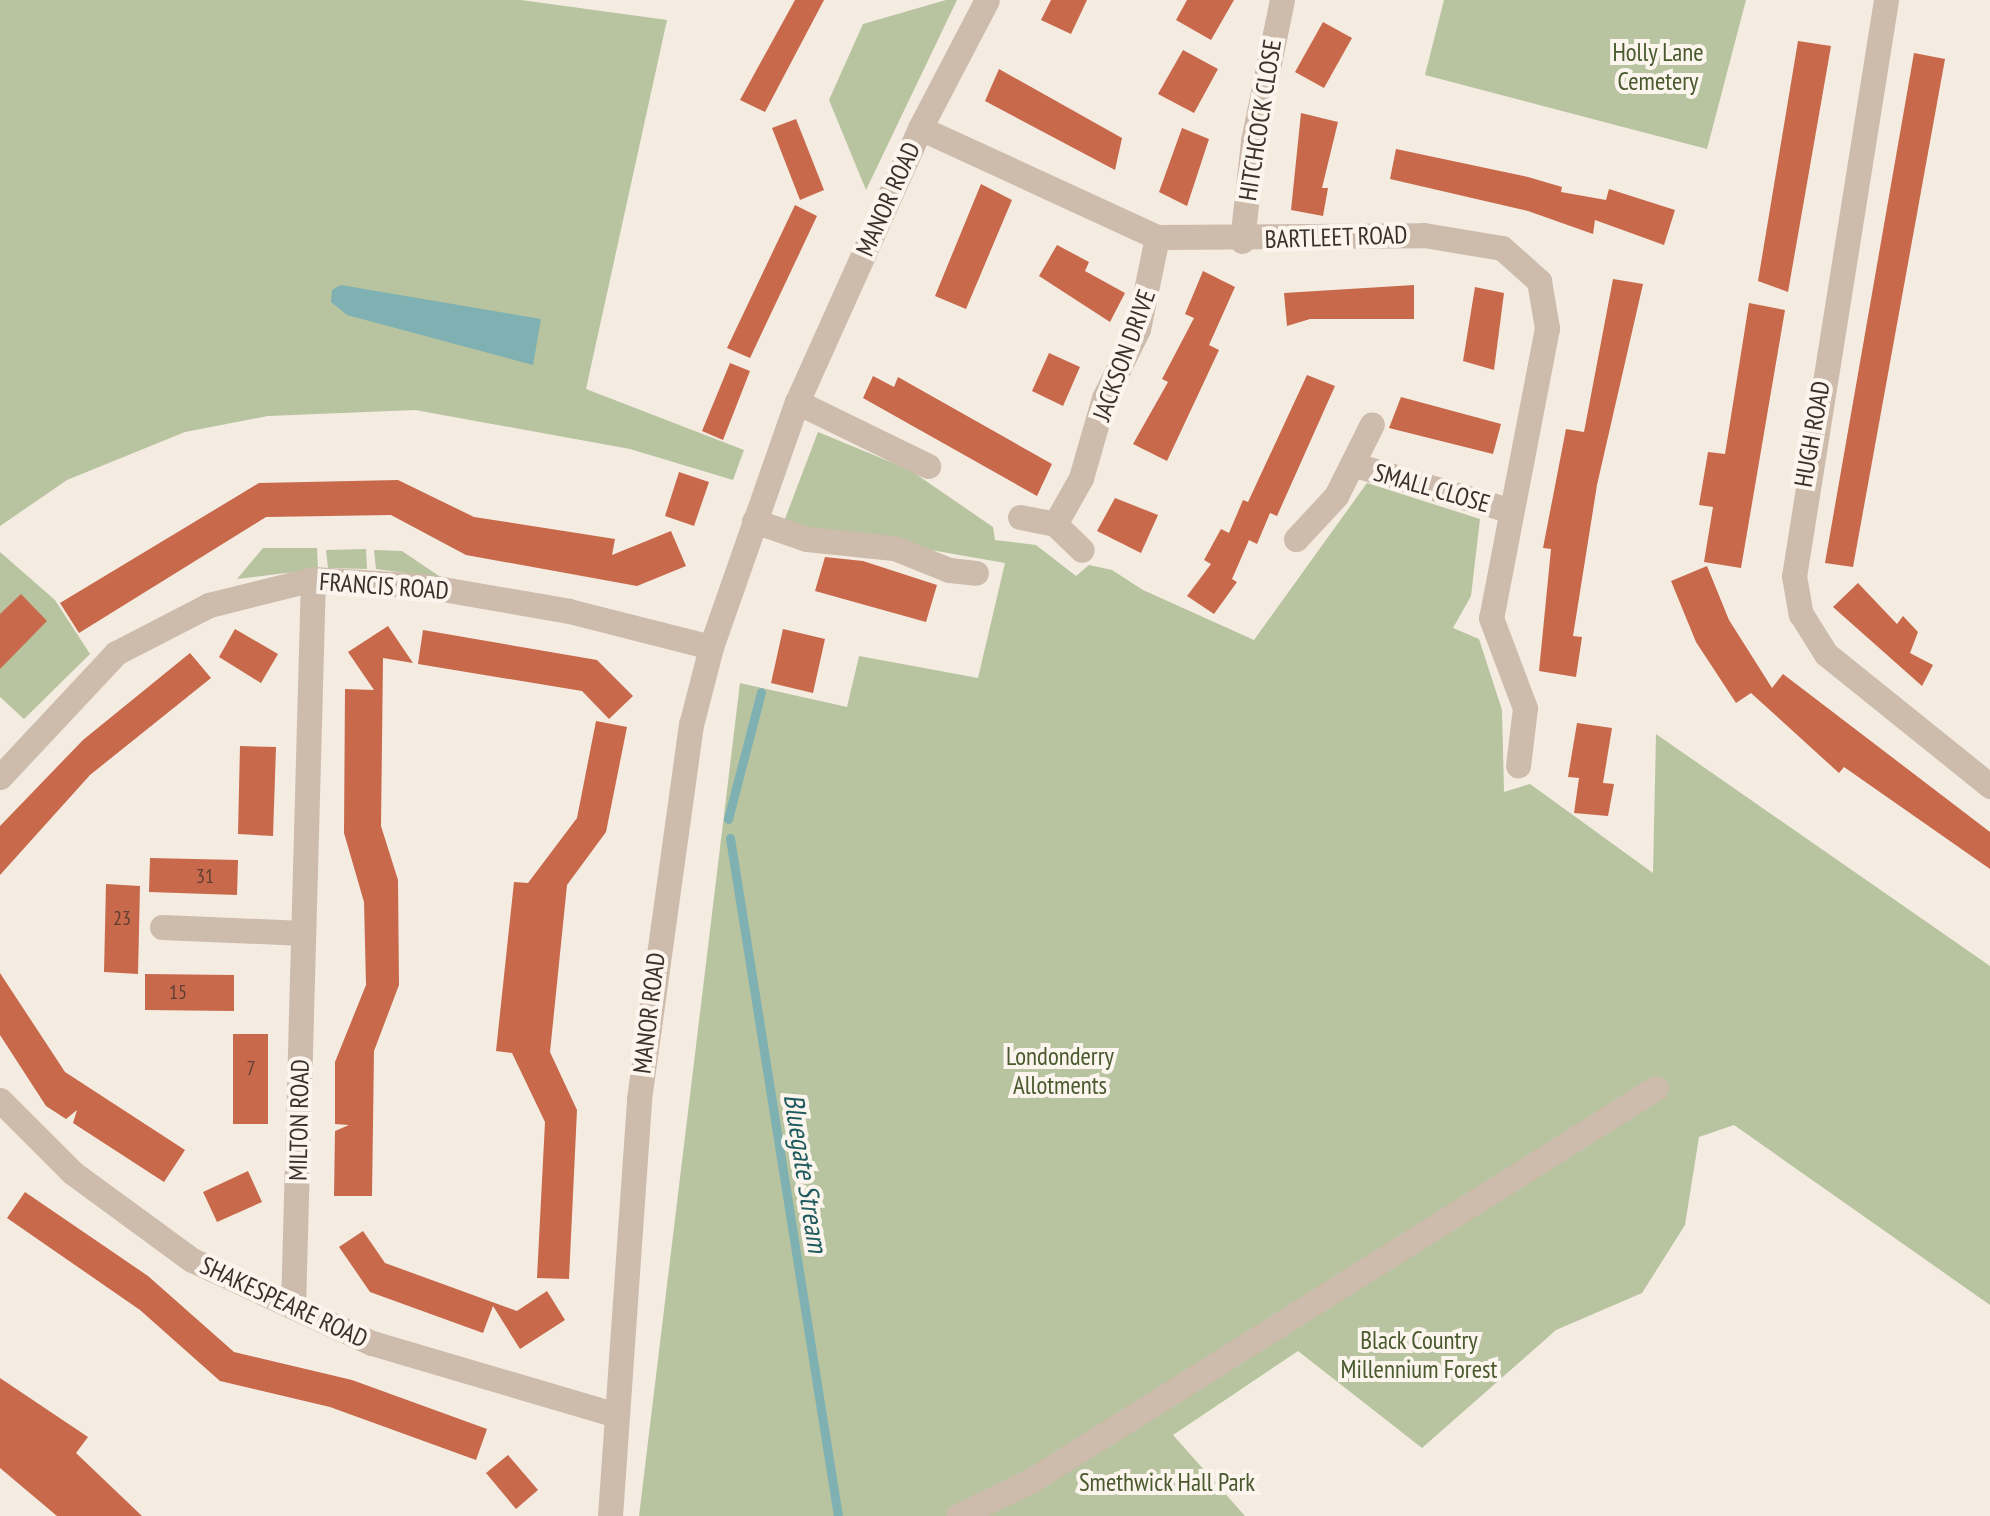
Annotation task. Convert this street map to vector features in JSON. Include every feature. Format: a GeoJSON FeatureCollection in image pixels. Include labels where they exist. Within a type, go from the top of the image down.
{"type":"FeatureCollection","features":[{"type":"Feature","properties":{"kind":"street","name":"MANOR ROAD"},"geometry":{"type":"LineString","coordinates":[[610,1516],[639,1099],[661,909],[690,726],[711,647],[797,402],[920,128],[987,0]]}},
{"type":"Feature","properties":{"kind":"street","name":"HITCHCOCK CLOSE"},"geometry":{"type":"LineString","coordinates":[[1242,240],[1253,141],[1282,0]]}},
{"type":"Feature","properties":{"kind":"street","name":"HUGH ROAD"},"geometry":{"type":"LineString","coordinates":[[1886,0],[1794,576],[1801,614],[1826,654],[1990,786]]}},
{"type":"Feature","properties":{"kind":"street","name":"BARTLEET ROAD"},"geometry":{"type":"LineString","coordinates":[[920,128],[1156,237],[1242,240],[1376,231],[1424,235],[1502,248],[1539,281],[1547,328],[1509,510],[1478,617],[1525,708],[1518,766]]}},
{"type":"Feature","properties":{"kind":"street","name":"JACKSON DRIVE"},"geometry":{"type":"LineString","coordinates":[[1055,524],[1081,478],[1104,398],[1138,329],[1156,237]]}},
{"type":"Feature","properties":{"kind":"street"},"geometry":{"type":"LineString","coordinates":[[797,402],[928,466]]}},
{"type":"Feature","properties":{"kind":"street","name":"SMALL CLOSE"},"geometry":{"type":"LineString","coordinates":[[1296,540],[1336,496],[1355,466],[1372,424]]}},
{"type":"Feature","properties":{"kind":"street","name":"SMALL CLOSE"},"geometry":{"type":"LineString","coordinates":[[1355,466],[1509,510]]}},
{"type":"Feature","properties":{"kind":"street"},"geometry":{"type":"LineString","coordinates":[[1020,517],[1055,524],[1082,550]]}},
{"type":"Feature","properties":{"kind":"street"},"geometry":{"type":"LineString","coordinates":[[754,521],[807,539],[894,548],[949,570],[976,573]]}},
{"type":"Feature","properties":{"kind":"street","name":"FRANCIS ROAD"},"geometry":{"type":"LineString","coordinates":[[0,777],[116,653],[208,605],[313,579],[426,586],[569,611],[711,647]]}},
{"type":"Feature","properties":{"kind":"street","name":"MILTON ROAD"},"geometry":{"type":"LineString","coordinates":[[293,1307],[313,579]]}},
{"type":"Feature","properties":{"kind":"street"},"geometry":{"type":"LineString","coordinates":[[162,927],[303,933]]}},
{"type":"Feature","properties":{"kind":"street"},"geometry":{"type":"LineString","coordinates":[[958,1516],[1032,1480],[1656,1088]]}},
{"type":"Feature","properties":{"kind":"street","name":"SHAKESPEARE ROAD"},"geometry":{"type":"LineString","coordinates":[[0,1100],[73,1173],[192,1260],[372,1343],[616,1415]]}},
{"type":"Feature","properties":{"kind":"green space"},"geometry":{"type":"Polygon","coordinates":[[[0,0],[521,0],[667,20],[586,389],[744,450],[733,480],[630,449],[415,410],[268,416],[185,432],[67,480],[0,526],[0,0]]]}},
{"type":"Feature","properties":{"kind":"green space"},"geometry":{"type":"Polygon","coordinates":[[[957,0],[866,190],[829,100],[863,24],[957,0]]]}},
{"type":"Feature","properties":{"kind":"green space","name":"Holly Lane Cemetery"},"geometry":{"type":"Polygon","coordinates":[[[1444,0],[1746,0],[1707,149],[1425,75],[1444,0]]]}},
{"type":"Feature","properties":{"kind":"green space","name":"Londonderry Allotments"},"geometry":{"type":"Polygon","coordinates":[[[818,432],[910,470],[993,527],[995,540],[1036,545],[1076,576],[1089,565],[1112,570],[1143,590],[1254,640],[1367,483],[1480,519],[1471,596],[1453,628],[1479,639],[1502,710],[1504,792],[1530,784],[1653,873],[1656,734],[1990,966],[1990,1305],[1734,1125],[1699,1137],[1685,1225],[1642,1293],[1556,1330],[1422,1448],[1298,1351],[1173,1435],[1245,1516],[639,1516],[740,683],[847,707],[859,656],[978,678],[1005,563],[783,524],[818,432]]]}},
{"type":"Feature","properties":{"kind":"green space"},"geometry":{"type":"Polygon","coordinates":[[[263,548],[317,548],[318,569],[237,579],[263,548]]]}},
{"type":"Feature","properties":{"kind":"green space"},"geometry":{"type":"Polygon","coordinates":[[[366,549],[367,569],[328,568],[326,550],[366,549]]]}},
{"type":"Feature","properties":{"kind":"green space"},"geometry":{"type":"Polygon","coordinates":[[[374,550],[402,551],[442,578],[376,569],[374,550]]]}},
{"type":"Feature","properties":{"kind":"green space"},"geometry":{"type":"Polygon","coordinates":[[[0,552],[55,600],[90,654],[24,719],[0,697],[0,552]]]}},
{"type":"Feature","properties":{"kind":"water"},"geometry":{"type":"Polygon","coordinates":[[[341,285],[541,319],[533,365],[347,315],[331,302],[332,290],[341,285]]]}},
{"type":"Feature","properties":{"kind":"building"},"geometry":{"type":"Polygon","coordinates":[[[795,0],[824,0],[765,112],[740,100],[795,0]]]}},
{"type":"Feature","properties":{"kind":"building"},"geometry":{"type":"Polygon","coordinates":[[[1051,0],[1087,0],[1071,34],[1041,20],[1051,0]]]}},
{"type":"Feature","properties":{"kind":"building"},"geometry":{"type":"Polygon","coordinates":[[[1187,0],[1234,0],[1211,40],[1176,20],[1187,0]]]}},
{"type":"Feature","properties":{"kind":"building"},"geometry":{"type":"Polygon","coordinates":[[[1323,22],[1352,38],[1324,88],[1295,72],[1323,22]]]}},
{"type":"Feature","properties":{"kind":"building"},"geometry":{"type":"Polygon","coordinates":[[[1798,41],[1831,46],[1788,292],[1758,281],[1798,41]]]}},
{"type":"Feature","properties":{"kind":"building"},"geometry":{"type":"Polygon","coordinates":[[[1183,50],[1218,69],[1194,113],[1158,94],[1183,50]]]}},
{"type":"Feature","properties":{"kind":"building"},"geometry":{"type":"Polygon","coordinates":[[[1914,53],[1945,59],[1853,567],[1825,563],[1914,53]]]}},
{"type":"Feature","properties":{"kind":"building"},"geometry":{"type":"Polygon","coordinates":[[[999,69],[1122,138],[1115,170],[985,101],[999,69]]]}},
{"type":"Feature","properties":{"kind":"building"},"geometry":{"type":"Polygon","coordinates":[[[1301,113],[1338,122],[1322,188],[1328,188],[1323,216],[1291,210],[1301,113]]]}},
{"type":"Feature","properties":{"kind":"building"},"geometry":{"type":"Polygon","coordinates":[[[796,119],[824,190],[800,200],[772,128],[796,119]]]}},
{"type":"Feature","properties":{"kind":"building"},"geometry":{"type":"Polygon","coordinates":[[[1182,128],[1209,139],[1187,206],[1159,192],[1182,128]]]}},
{"type":"Feature","properties":{"kind":"building"},"geometry":{"type":"Polygon","coordinates":[[[1396,149],[1528,177],[1562,187],[1561,192],[1606,200],[1609,189],[1675,210],[1664,245],[1595,220],[1593,234],[1528,211],[1390,179],[1396,149]]]}},
{"type":"Feature","properties":{"kind":"building"},"geometry":{"type":"Polygon","coordinates":[[[981,184],[1012,200],[966,309],[935,296],[981,184]]]}},
{"type":"Feature","properties":{"kind":"building"},"geometry":{"type":"Polygon","coordinates":[[[795,205],[817,216],[750,358],[727,348],[795,205]]]}},
{"type":"Feature","properties":{"kind":"building"},"geometry":{"type":"Polygon","coordinates":[[[1057,245],[1089,262],[1085,271],[1125,293],[1110,322],[1039,276],[1057,245]]]}},
{"type":"Feature","properties":{"kind":"building"},"geometry":{"type":"Polygon","coordinates":[[[1203,271],[1235,287],[1209,345],[1219,350],[1167,461],[1133,444],[1168,382],[1162,379],[1194,318],[1185,314],[1203,271]]]}},
{"type":"Feature","properties":{"kind":"building"},"geometry":{"type":"Polygon","coordinates":[[[1613,279],[1643,284],[1597,485],[1573,636],[1582,637],[1576,677],[1539,671],[1551,549],[1543,548],[1566,429],[1584,432],[1613,279]]]}},
{"type":"Feature","properties":{"kind":"building"},"geometry":{"type":"Polygon","coordinates":[[[1414,285],[1414,319],[1310,319],[1287,326],[1284,293],[1414,285]]]}},
{"type":"Feature","properties":{"kind":"building"},"geometry":{"type":"Polygon","coordinates":[[[1475,287],[1504,293],[1494,370],[1463,361],[1475,287]]]}},
{"type":"Feature","properties":{"kind":"building"},"geometry":{"type":"Polygon","coordinates":[[[1749,303],[1785,310],[1741,568],[1704,562],[1713,507],[1699,505],[1708,452],[1725,454],[1749,303]]]}},
{"type":"Feature","properties":{"kind":"building"},"geometry":{"type":"Polygon","coordinates":[[[1049,353],[1080,367],[1063,406],[1032,391],[1049,353]]]}},
{"type":"Feature","properties":{"kind":"building"},"geometry":{"type":"Polygon","coordinates":[[[730,363],[750,371],[723,440],[702,431],[730,363]]]}},
{"type":"Feature","properties":{"kind":"building"},"geometry":{"type":"Polygon","coordinates":[[[1307,375],[1335,386],[1277,516],[1270,513],[1257,544],[1249,540],[1232,579],[1237,582],[1214,614],[1187,596],[1211,564],[1204,560],[1221,529],[1229,533],[1243,500],[1248,502],[1307,375]]]}},
{"type":"Feature","properties":{"kind":"building"},"geometry":{"type":"Polygon","coordinates":[[[873,376],[894,387],[898,377],[1052,464],[1037,496],[863,398],[873,376]]]}},
{"type":"Feature","properties":{"kind":"building"},"geometry":{"type":"Polygon","coordinates":[[[1401,397],[1501,424],[1493,454],[1389,428],[1401,397]]]}},
{"type":"Feature","properties":{"kind":"building"},"geometry":{"type":"Polygon","coordinates":[[[679,472],[709,482],[694,526],[665,516],[679,472]]]}},
{"type":"Feature","properties":{"kind":"building"},"geometry":{"type":"Polygon","coordinates":[[[398,480],[474,517],[615,539],[612,555],[671,531],[686,566],[637,586],[466,555],[391,515],[266,517],[79,633],[60,603],[259,483],[398,480]]]}},
{"type":"Feature","properties":{"kind":"building"},"geometry":{"type":"Polygon","coordinates":[[[1115,498],[1158,515],[1141,553],[1097,531],[1115,498]]]}},
{"type":"Feature","properties":{"kind":"building"},"geometry":{"type":"Polygon","coordinates":[[[825,557],[863,561],[937,585],[926,622],[815,591],[825,557]]]}},
{"type":"Feature","properties":{"kind":"building"},"geometry":{"type":"Polygon","coordinates":[[[1707,566],[1729,620],[1772,688],[1783,674],[1990,832],[1990,869],[1844,767],[1839,773],[1751,693],[1736,703],[1696,642],[1671,581],[1707,566]]]}},
{"type":"Feature","properties":{"kind":"building"},"geometry":{"type":"Polygon","coordinates":[[[1858,583],[1897,624],[1903,616],[1918,632],[1910,653],[1933,665],[1922,686],[1833,607],[1858,583]]]}},
{"type":"Feature","properties":{"kind":"building"},"geometry":{"type":"Polygon","coordinates":[[[21,594],[47,621],[0,669],[0,614],[21,594]]]}},
{"type":"Feature","properties":{"kind":"building"},"geometry":{"type":"Polygon","coordinates":[[[388,626],[413,663],[383,658],[381,826],[398,880],[399,985],[374,1051],[372,1196],[334,1196],[335,1131],[349,1125],[335,1124],[335,1062],[366,985],[364,902],[344,833],[345,689],[374,690],[348,652],[388,626]]]}},
{"type":"Feature","properties":{"kind":"building"},"geometry":{"type":"Polygon","coordinates":[[[235,629],[278,654],[261,683],[219,657],[235,629]]]}},
{"type":"Feature","properties":{"kind":"building"},"geometry":{"type":"Polygon","coordinates":[[[783,629],[825,639],[813,693],[771,683],[783,629]]]}},
{"type":"Feature","properties":{"kind":"building"},"geometry":{"type":"Polygon","coordinates":[[[423,630],[597,660],[633,696],[609,719],[582,691],[418,664],[423,630]]]}},
{"type":"Feature","properties":{"kind":"building"},"geometry":{"type":"Polygon","coordinates":[[[190,653],[211,678],[90,775],[0,875],[0,826],[83,740],[190,653]]]}},
{"type":"Feature","properties":{"kind":"building"},"geometry":{"type":"Polygon","coordinates":[[[596,721],[627,727],[606,832],[567,885],[550,1052],[577,1110],[569,1279],[537,1278],[545,1122],[512,1053],[496,1051],[514,882],[528,883],[577,818],[596,721]]]}},
{"type":"Feature","properties":{"kind":"building"},"geometry":{"type":"Polygon","coordinates":[[[1577,723],[1612,728],[1603,783],[1614,784],[1608,816],[1574,813],[1579,778],[1568,777],[1577,723]]]}},
{"type":"Feature","properties":{"kind":"building"},"geometry":{"type":"Polygon","coordinates":[[[240,746],[276,747],[273,836],[238,834],[240,746]]]}},
{"type":"Feature","properties":{"kind":"building"},"geometry":{"type":"Polygon","coordinates":[[[150,858],[238,860],[237,895],[149,892],[150,858]]]}},
{"type":"Feature","properties":{"kind":"building"},"geometry":{"type":"Polygon","coordinates":[[[106,884],[140,886],[138,974],[104,972],[106,884]]]}},
{"type":"Feature","properties":{"kind":"building"},"geometry":{"type":"Polygon","coordinates":[[[0,973],[65,1072],[185,1150],[164,1182],[73,1123],[77,1110],[66,1119],[46,1106],[0,1035],[0,973]]]}},
{"type":"Feature","properties":{"kind":"building"},"geometry":{"type":"Polygon","coordinates":[[[145,974],[234,975],[234,1011],[145,1010],[145,974]]]}},
{"type":"Feature","properties":{"kind":"building"},"geometry":{"type":"Polygon","coordinates":[[[233,1034],[268,1034],[268,1124],[233,1124],[233,1034]]]}},
{"type":"Feature","properties":{"kind":"building"},"geometry":{"type":"Polygon","coordinates":[[[248,1171],[262,1202],[217,1222],[203,1192],[248,1171]]]}},
{"type":"Feature","properties":{"kind":"building"},"geometry":{"type":"Polygon","coordinates":[[[25,1192],[148,1276],[234,1352],[352,1380],[487,1429],[476,1460],[330,1407],[220,1381],[140,1310],[7,1218],[25,1192]]]}},
{"type":"Feature","properties":{"kind":"building"},"geometry":{"type":"Polygon","coordinates":[[[363,1231],[385,1263],[517,1311],[547,1291],[565,1320],[520,1349],[493,1306],[483,1333],[370,1292],[339,1247],[363,1231]]]}},
{"type":"Feature","properties":{"kind":"building"},"geometry":{"type":"Polygon","coordinates":[[[0,1378],[88,1437],[76,1453],[142,1516],[57,1516],[0,1468],[0,1378]]]}},
{"type":"Feature","properties":{"kind":"building"},"geometry":{"type":"Polygon","coordinates":[[[508,1455],[538,1490],[516,1509],[486,1473],[508,1455]]]}},
{"type":"Feature","properties":{"kind":"waterway","name":"Bluegate Stream"},"geometry":{"type":"LineString","coordinates":[[728,819],[761,692]]}},
{"type":"Feature","properties":{"kind":"waterway","name":"Bluegate Stream"},"geometry":{"type":"LineString","coordinates":[[730,838],[838,1516]]}},
{"type":"Feature","properties":{"kind":"park label","name":"Black Country Millennium Forest"},"geometry":{"type":"Point","coordinates":[1419,1356]}},
{"type":"Feature","properties":{"kind":"park label","name":"Smethwick Hall Park"},"geometry":{"type":"Point","coordinates":[1167,1482]}}]}
